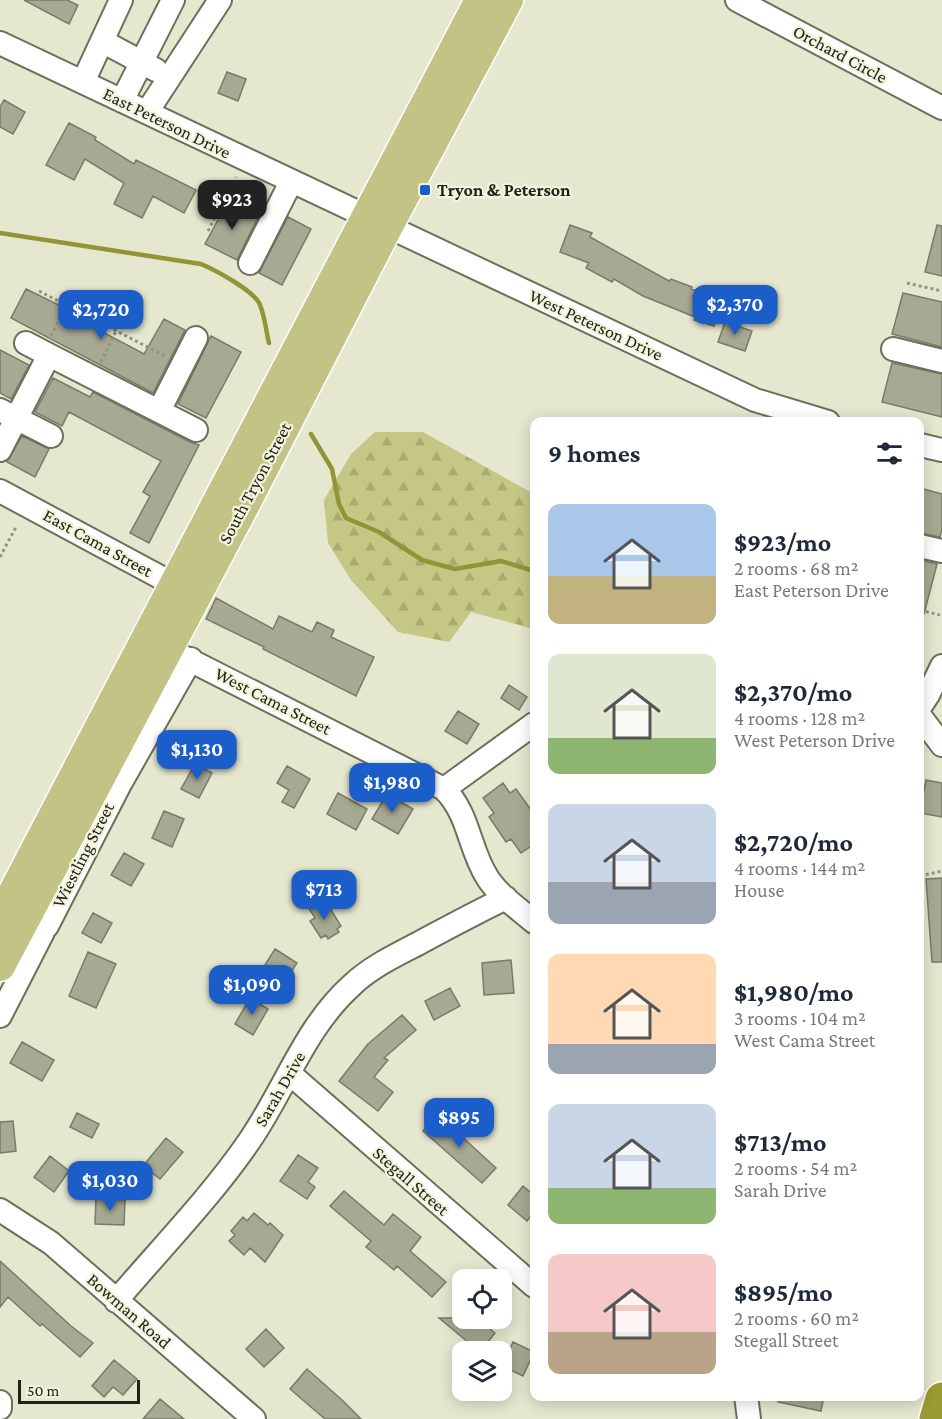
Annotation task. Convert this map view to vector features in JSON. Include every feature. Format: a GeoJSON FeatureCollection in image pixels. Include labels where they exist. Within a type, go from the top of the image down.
{"type":"FeatureCollection","features":[{"type":"Feature","properties":{"kind":"highway"},"geometry":{"type":"LineString","coordinates":[[936,1419],[942,1399]]}},
{"type":"Feature","properties":{"kind":"main road","name":"South Tryon Street"},"geometry":{"type":"LineString","coordinates":[[378,222],[480,0]]}},
{"type":"Feature","properties":{"kind":"main road","name":"South Tryon Street"},"geometry":{"type":"LineString","coordinates":[[3,954],[168,648],[185,591],[378,222],[508,0]]}},
{"type":"Feature","properties":{"kind":"main road","name":"South Tryon Street"},"geometry":{"type":"LineString","coordinates":[[0,918],[168,648]]}},
{"type":"Feature","properties":{"kind":"street"},"geometry":{"type":"LineString","coordinates":[[82,82],[121,0]]}},
{"type":"Feature","properties":{"kind":"street"},"geometry":{"type":"LineString","coordinates":[[122,101],[173,0]]}},
{"type":"Feature","properties":{"kind":"street"},"geometry":{"type":"LineString","coordinates":[[147,112],[220,0]]}},
{"type":"Feature","properties":{"kind":"street","name":"Orchard Circle"},"geometry":{"type":"LineString","coordinates":[[737,0],[942,108]]}},
{"type":"Feature","properties":{"kind":"street"},"geometry":{"type":"LineString","coordinates":[[102,41],[169,77]]}},
{"type":"Feature","properties":{"kind":"street","name":"East Peterson Drive"},"geometry":{"type":"LineString","coordinates":[[0,43],[378,222]]}},
{"type":"Feature","properties":{"kind":"street"},"geometry":{"type":"LineString","coordinates":[[250,263],[291,182]]}},
{"type":"Feature","properties":{"kind":"street","name":"West Peterson Drive"},"geometry":{"type":"LineString","coordinates":[[378,222],[755,400],[809,417]]}},
{"type":"Feature","properties":{"kind":"street"},"geometry":{"type":"LineString","coordinates":[[159,411],[196,338]]}},
{"type":"Feature","properties":{"kind":"street"},"geometry":{"type":"LineString","coordinates":[[0,450],[8,414],[41,346],[196,430]]}},
{"type":"Feature","properties":{"kind":"street"},"geometry":{"type":"LineString","coordinates":[[893,349],[942,361]]}},
{"type":"Feature","properties":{"kind":"street"},"geometry":{"type":"LineString","coordinates":[[8,414],[51,436]]}},
{"type":"Feature","properties":{"kind":"street"},"geometry":{"type":"LineString","coordinates":[[924,446],[942,450]]}},
{"type":"Feature","properties":{"kind":"street","name":"East Cama Street"},"geometry":{"type":"LineString","coordinates":[[0,491],[185,591]]}},
{"type":"Feature","properties":{"kind":"street"},"geometry":{"type":"LineString","coordinates":[[924,547],[942,551]]}},
{"type":"Feature","properties":{"kind":"street","name":"West Cama Street"},"geometry":{"type":"LineString","coordinates":[[168,648],[444,789],[454,799],[462,813],[486,876],[506,898],[530,919]]}},
{"type":"Feature","properties":{"kind":"street","name":"Wiestling Street"},"geometry":{"type":"LineString","coordinates":[[0,1016],[120,784],[168,648]]}},
{"type":"Feature","properties":{"kind":"street"},"geometry":{"type":"LineString","coordinates":[[924,701],[942,666]]}},
{"type":"Feature","properties":{"kind":"street"},"geometry":{"type":"LineString","coordinates":[[924,721],[942,745]]}},
{"type":"Feature","properties":{"kind":"street"},"geometry":{"type":"LineString","coordinates":[[444,789],[530,727]]}},
{"type":"Feature","properties":{"kind":"street","name":"Sarah Drive"},"geometry":{"type":"LineString","coordinates":[[116,1301],[236,1158],[274,1101],[308,1038],[351,985],[374,967],[506,898]]}},
{"type":"Feature","properties":{"kind":"street","name":"Stegall Street"},"geometry":{"type":"LineString","coordinates":[[289,1073],[530,1284]]}},
{"type":"Feature","properties":{"kind":"street","name":"Bowman Road"},"geometry":{"type":"LineString","coordinates":[[0,1210],[51,1243],[254,1419]]}},
{"type":"Feature","properties":{"kind":"street"},"geometry":{"type":"LineString","coordinates":[[747,1401],[749,1419]]}},
{"type":"Feature","properties":{"kind":"street"},"geometry":{"type":"LineString","coordinates":[[0,1402],[0,1408]]}},
{"type":"Feature","properties":{"kind":"path"},"geometry":{"type":"LineString","coordinates":[[208,231],[236,177]]}},
{"type":"Feature","properties":{"kind":"path"},"geometry":{"type":"LineString","coordinates":[[907,283],[942,291]]}},
{"type":"Feature","properties":{"kind":"path"},"geometry":{"type":"LineString","coordinates":[[39,291],[167,358]]}},
{"type":"Feature","properties":{"kind":"path"},"geometry":{"type":"LineString","coordinates":[[41,346],[66,305]]}},
{"type":"Feature","properties":{"kind":"path"},"geometry":{"type":"LineString","coordinates":[[98,366],[116,331]]}},
{"type":"Feature","properties":{"kind":"path"},"geometry":{"type":"LineString","coordinates":[[0,557],[16,527]]}},
{"type":"Feature","properties":{"kind":"path"},"geometry":{"type":"LineString","coordinates":[[924,611],[940,615]]}},
{"type":"Feature","properties":{"kind":"path"},"geometry":{"type":"LineString","coordinates":[[924,875],[942,871]]}},
{"type":"Feature","properties":{"kind":"green space"},"geometry":{"type":"Polygon","coordinates":[[[375,432],[423,432],[530,492],[530,628],[471,612],[449,642],[398,632],[351,580],[328,543],[324,500],[351,454],[375,432]]]}},
{"type":"Feature","properties":{"kind":"building"},"geometry":{"type":"Polygon","coordinates":[[[24,0],[67,0],[78,5],[69,24],[24,0]]]}},
{"type":"Feature","properties":{"kind":"building"},"geometry":{"type":"Polygon","coordinates":[[[227,72],[246,79],[238,101],[218,93],[227,72]]]}},
{"type":"Feature","properties":{"kind":"building"},"geometry":{"type":"Polygon","coordinates":[[[4,100],[25,112],[13,134],[0,127],[0,107],[4,100]]]}},
{"type":"Feature","properties":{"kind":"building"},"geometry":{"type":"Polygon","coordinates":[[[69,123],[96,137],[95,140],[134,164],[136,160],[196,190],[184,213],[153,196],[142,218],[114,204],[124,183],[85,159],[74,180],[46,165],[69,123]]]}},
{"type":"Feature","properties":{"kind":"building"},"geometry":{"type":"Polygon","coordinates":[[[228,201],[258,217],[237,260],[205,244],[228,201]]]}},
{"type":"Feature","properties":{"kind":"building"},"geometry":{"type":"Polygon","coordinates":[[[288,217],[311,229],[282,285],[259,273],[288,217]]]}},
{"type":"Feature","properties":{"kind":"building"},"geometry":{"type":"Polygon","coordinates":[[[570,225],[592,233],[590,237],[669,281],[671,279],[692,287],[691,289],[723,299],[714,326],[694,320],[695,317],[643,296],[614,279],[612,282],[586,268],[589,263],[560,252],[570,225]]]}},
{"type":"Feature","properties":{"kind":"building"},"geometry":{"type":"Polygon","coordinates":[[[937,225],[942,226],[942,276],[925,272],[937,225]]]}},
{"type":"Feature","properties":{"kind":"building"},"geometry":{"type":"Polygon","coordinates":[[[26,289],[61,306],[59,309],[144,354],[164,319],[185,330],[153,393],[11,318],[26,289]]]}},
{"type":"Feature","properties":{"kind":"building"},"geometry":{"type":"Polygon","coordinates":[[[903,293],[942,302],[942,347],[892,334],[903,293]]]}},
{"type":"Feature","properties":{"kind":"building"},"geometry":{"type":"Polygon","coordinates":[[[725,322],[752,331],[745,351],[718,342],[725,322]]]}},
{"type":"Feature","properties":{"kind":"building"},"geometry":{"type":"Polygon","coordinates":[[[211,336],[241,352],[206,418],[178,404],[211,336]]]}},
{"type":"Feature","properties":{"kind":"building"},"geometry":{"type":"Polygon","coordinates":[[[0,350],[29,365],[11,399],[0,393],[0,350]]]}},
{"type":"Feature","properties":{"kind":"building"},"geometry":{"type":"Polygon","coordinates":[[[892,363],[942,374],[942,417],[882,402],[892,363]]]}},
{"type":"Feature","properties":{"kind":"building"},"geometry":{"type":"Polygon","coordinates":[[[53,378],[90,397],[93,392],[199,445],[149,543],[130,533],[150,496],[143,492],[161,461],[69,412],[62,426],[35,412],[53,378]]]}},
{"type":"Feature","properties":{"kind":"building"},"geometry":{"type":"Polygon","coordinates":[[[22,436],[49,449],[35,477],[7,462],[22,436]]]}},
{"type":"Feature","properties":{"kind":"building"},"geometry":{"type":"Polygon","coordinates":[[[924,489],[942,494],[940,537],[924,534],[924,489]]]}},
{"type":"Feature","properties":{"kind":"building"},"geometry":{"type":"Polygon","coordinates":[[[924,561],[937,564],[924,614],[924,561]]]}},
{"type":"Feature","properties":{"kind":"building"},"geometry":{"type":"Polygon","coordinates":[[[216,598],[273,629],[279,616],[312,632],[317,622],[334,630],[331,637],[374,657],[356,696],[206,619],[216,598]]]}},
{"type":"Feature","properties":{"kind":"building"},"geometry":{"type":"Polygon","coordinates":[[[509,685],[527,697],[519,710],[501,698],[509,685]]]}},
{"type":"Feature","properties":{"kind":"building"},"geometry":{"type":"Polygon","coordinates":[[[458,711],[479,724],[467,744],[445,731],[458,711]]]}},
{"type":"Feature","properties":{"kind":"building"},"geometry":{"type":"Polygon","coordinates":[[[195,764],[212,773],[199,798],[181,789],[195,764]]]}},
{"type":"Feature","properties":{"kind":"building"},"geometry":{"type":"Polygon","coordinates":[[[287,766],[310,779],[294,808],[282,802],[289,790],[277,783],[287,766]]]}},
{"type":"Feature","properties":{"kind":"building"},"geometry":{"type":"Polygon","coordinates":[[[926,780],[942,783],[942,817],[924,814],[926,780]]]}},
{"type":"Feature","properties":{"kind":"building"},"geometry":{"type":"Polygon","coordinates":[[[503,783],[510,793],[516,789],[530,808],[530,847],[521,853],[511,839],[506,842],[489,817],[494,813],[483,798],[503,783]]]}},
{"type":"Feature","properties":{"kind":"building"},"geometry":{"type":"Polygon","coordinates":[[[338,793],[367,809],[356,830],[327,814],[338,793]]]}},
{"type":"Feature","properties":{"kind":"building"},"geometry":{"type":"Polygon","coordinates":[[[387,794],[413,809],[398,834],[372,819],[387,794]]]}},
{"type":"Feature","properties":{"kind":"building"},"geometry":{"type":"Polygon","coordinates":[[[164,811],[184,819],[172,847],[152,838],[164,811]]]}},
{"type":"Feature","properties":{"kind":"building"},"geometry":{"type":"Polygon","coordinates":[[[124,853],[144,864],[131,886],[111,875],[124,853]]]}},
{"type":"Feature","properties":{"kind":"building"},"geometry":{"type":"Polygon","coordinates":[[[942,878],[942,962],[932,962],[926,879],[942,878]]]}},
{"type":"Feature","properties":{"kind":"building"},"geometry":{"type":"Polygon","coordinates":[[[316,901],[324,912],[330,908],[341,926],[337,929],[339,932],[328,939],[326,935],[321,938],[310,921],[315,918],[308,907],[316,901]]]}},
{"type":"Feature","properties":{"kind":"building"},"geometry":{"type":"Polygon","coordinates":[[[93,913],[112,923],[101,943],[82,933],[93,913]]]}},
{"type":"Feature","properties":{"kind":"building"},"geometry":{"type":"Polygon","coordinates":[[[275,949],[297,963],[285,981],[263,968],[275,949]]]}},
{"type":"Feature","properties":{"kind":"building"},"geometry":{"type":"Polygon","coordinates":[[[88,952],[116,964],[96,1008],[69,996],[88,952]]]}},
{"type":"Feature","properties":{"kind":"building"},"geometry":{"type":"Polygon","coordinates":[[[511,960],[514,993],[484,995],[482,963],[511,960]]]}},
{"type":"Feature","properties":{"kind":"building"},"geometry":{"type":"Polygon","coordinates":[[[450,988],[460,1006],[434,1020],[425,1001],[450,988]]]}},
{"type":"Feature","properties":{"kind":"building"},"geometry":{"type":"Polygon","coordinates":[[[250,998],[268,1009],[253,1035],[235,1024],[250,998]]]}},
{"type":"Feature","properties":{"kind":"building"},"geometry":{"type":"Polygon","coordinates":[[[402,1015],[416,1030],[384,1058],[388,1060],[374,1077],[393,1092],[378,1111],[339,1081],[368,1044],[402,1015]]]}},
{"type":"Feature","properties":{"kind":"building"},"geometry":{"type":"Polygon","coordinates":[[[22,1042],[54,1060],[42,1081],[10,1063],[22,1042]]]}},
{"type":"Feature","properties":{"kind":"building"},"geometry":{"type":"Polygon","coordinates":[[[77,1113],[99,1124],[92,1138],[70,1127],[77,1113]]]}},
{"type":"Feature","properties":{"kind":"building"},"geometry":{"type":"Polygon","coordinates":[[[437,1114],[496,1168],[482,1183],[423,1131],[437,1114]]]}},
{"type":"Feature","properties":{"kind":"building"},"geometry":{"type":"Polygon","coordinates":[[[13,1121],[16,1151],[0,1153],[0,1122],[13,1121]]]}},
{"type":"Feature","properties":{"kind":"building"},"geometry":{"type":"Polygon","coordinates":[[[166,1138],[183,1152],[160,1179],[143,1166],[166,1138]]]}},
{"type":"Feature","properties":{"kind":"building"},"geometry":{"type":"Polygon","coordinates":[[[298,1155],[318,1168],[308,1182],[315,1187],[307,1199],[280,1181],[298,1155]]]}},
{"type":"Feature","properties":{"kind":"building"},"geometry":{"type":"Polygon","coordinates":[[[50,1156],[69,1171],[54,1192],[34,1177],[50,1156]]]}},
{"type":"Feature","properties":{"kind":"building"},"geometry":{"type":"Polygon","coordinates":[[[523,1186],[530,1192],[530,1217],[527,1221],[508,1205],[523,1186]]]}},
{"type":"Feature","properties":{"kind":"building"},"geometry":{"type":"Polygon","coordinates":[[[344,1191],[384,1225],[393,1214],[421,1237],[410,1251],[446,1282],[432,1297],[397,1266],[394,1270],[366,1247],[371,1241],[330,1206],[344,1191]]]}},
{"type":"Feature","properties":{"kind":"building"},"geometry":{"type":"Polygon","coordinates":[[[96,1198],[125,1200],[124,1225],[95,1224],[96,1198]]]}},
{"type":"Feature","properties":{"kind":"building"},"geometry":{"type":"Polygon","coordinates":[[[254,1213],[283,1235],[265,1262],[250,1248],[244,1255],[229,1241],[235,1235],[231,1231],[243,1217],[247,1221],[254,1213]]]}},
{"type":"Feature","properties":{"kind":"building"},"geometry":{"type":"Polygon","coordinates":[[[0,1261],[93,1343],[80,1357],[8,1297],[0,1307],[0,1261]]]}},
{"type":"Feature","properties":{"kind":"building"},"geometry":{"type":"Polygon","coordinates":[[[439,1318],[452,1318],[452,1329],[439,1318]]]}},
{"type":"Feature","properties":{"kind":"building"},"geometry":{"type":"Polygon","coordinates":[[[266,1329],[284,1348],[264,1367],[246,1349],[266,1329]]]}},
{"type":"Feature","properties":{"kind":"building"},"geometry":{"type":"Polygon","coordinates":[[[452,1329],[490,1329],[495,1333],[489,1341],[467,1341],[452,1329]]]}},
{"type":"Feature","properties":{"kind":"building"},"geometry":{"type":"Polygon","coordinates":[[[513,1342],[530,1350],[530,1361],[523,1376],[512,1371],[513,1342]]]}},
{"type":"Feature","properties":{"kind":"building"},"geometry":{"type":"Polygon","coordinates":[[[114,1360],[137,1379],[123,1395],[113,1387],[104,1397],[92,1386],[114,1360]]]}},
{"type":"Feature","properties":{"kind":"building"},"geometry":{"type":"Polygon","coordinates":[[[307,1369],[361,1419],[325,1419],[290,1389],[307,1369]]]}},
{"type":"Feature","properties":{"kind":"building"},"geometry":{"type":"Polygon","coordinates":[[[160,1399],[184,1419],[143,1419],[160,1399]]]}},
{"type":"Feature","properties":{"kind":"building"},"geometry":{"type":"Polygon","coordinates":[[[778,1401],[823,1401],[821,1411],[778,1401]]]}},
{"type":"Feature","properties":{"kind":"waterway"},"geometry":{"type":"LineString","coordinates":[[0,233],[201,264],[234,282],[257,299],[263,314],[269,343]]}},
{"type":"Feature","properties":{"kind":"waterway"},"geometry":{"type":"LineString","coordinates":[[311,434],[332,469],[339,504],[346,518],[379,532],[422,560],[455,569],[501,561],[530,570]]}},
{"type":"Feature","properties":{"kind":"place","name":"Tryon & Peterson"},"geometry":{"type":"Point","coordinates":[425,190]}}]}
